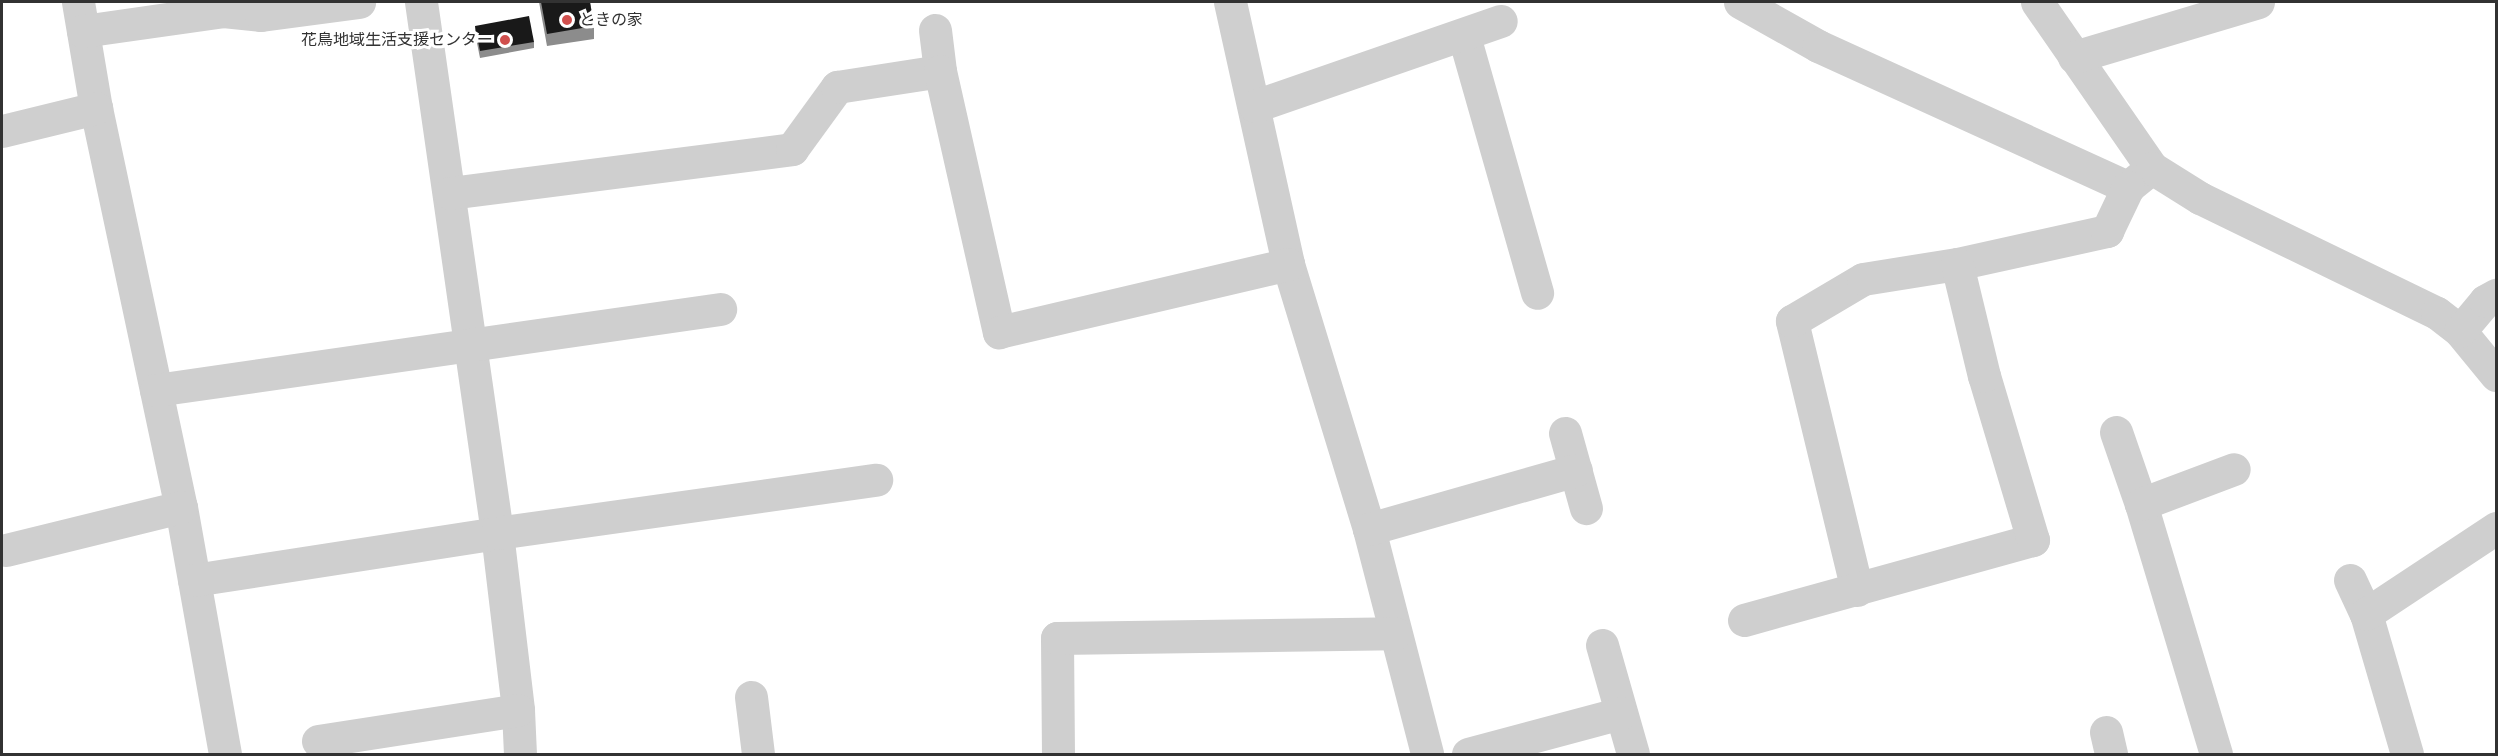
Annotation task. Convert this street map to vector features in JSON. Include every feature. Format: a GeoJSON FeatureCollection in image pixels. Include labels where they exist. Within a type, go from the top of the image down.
{"type":"FeatureCollection","features":[{"type":"Feature","properties":{"kind":"street"},"geometry":{"type":"LineString","coordinates":[[225,754],[181,507],[96,108],[80,16],[223,11],[261,15],[359,2]]}},
{"type":"Feature","properties":{"kind":"street"},"geometry":{"type":"LineString","coordinates":[[421,2],[497,533],[518,710],[520,754]]}},
{"type":"Feature","properties":{"kind":"street"},"geometry":{"type":"LineString","coordinates":[[1230,2],[1255,106],[1288,264],[1369,529],[1427,754]]}},
{"type":"Feature","properties":{"kind":"street"},"geometry":{"type":"LineString","coordinates":[[1740,2],[1818,46],[2140,177],[2200,198],[2437,313],[2460,331],[2496,375]]}},
{"type":"Feature","properties":{"kind":"street"},"geometry":{"type":"LineString","coordinates":[[2037,2],[2074,57],[2140,177]]}},
{"type":"Feature","properties":{"kind":"street"},"geometry":{"type":"LineString","coordinates":[[2074,57],[2258,2]]}},
{"type":"Feature","properties":{"kind":"street"},"geometry":{"type":"LineString","coordinates":[[1255,106],[1464,36],[1500,21]]}},
{"type":"Feature","properties":{"kind":"street"},"geometry":{"type":"LineString","coordinates":[[935,30],[940,71],[999,332],[1288,264]]}},
{"type":"Feature","properties":{"kind":"street"},"geometry":{"type":"LineString","coordinates":[[1464,36],[1537,293]]}},
{"type":"Feature","properties":{"kind":"street"},"geometry":{"type":"LineString","coordinates":[[450,193],[792,149],[837,87],[940,71]]}},
{"type":"Feature","properties":{"kind":"street"},"geometry":{"type":"LineString","coordinates":[[2,131],[96,108]]}},
{"type":"Feature","properties":{"kind":"street"},"geometry":{"type":"LineString","coordinates":[[1857,590],[1792,321],[1863,279],[1957,264],[2107,231],[2140,177]]}},
{"type":"Feature","properties":{"kind":"street"},"geometry":{"type":"LineString","coordinates":[[1744,620],[2033,540],[1984,376],[1957,264]]}},
{"type":"Feature","properties":{"kind":"street"},"geometry":{"type":"LineString","coordinates":[[2460,331],[2485,301],[2496,295]]}},
{"type":"Feature","properties":{"kind":"street"},"geometry":{"type":"LineString","coordinates":[[156,390],[720,309]]}},
{"type":"Feature","properties":{"kind":"street"},"geometry":{"type":"LineString","coordinates":[[2116,432],[2141,504],[2216,754]]}},
{"type":"Feature","properties":{"kind":"street"},"geometry":{"type":"LineString","coordinates":[[1565,433],[1586,508]]}},
{"type":"Feature","properties":{"kind":"street"},"geometry":{"type":"LineString","coordinates":[[2141,504],[2234,469]]}},
{"type":"Feature","properties":{"kind":"street"},"geometry":{"type":"LineString","coordinates":[[1369,529],[1576,470]]}},
{"type":"Feature","properties":{"kind":"street"},"geometry":{"type":"LineString","coordinates":[[194,580],[497,533],[876,480]]}},
{"type":"Feature","properties":{"kind":"street"},"geometry":{"type":"LineString","coordinates":[[6,550],[181,507]]}},
{"type":"Feature","properties":{"kind":"street"},"geometry":{"type":"LineString","coordinates":[[2366,614],[2496,528]]}},
{"type":"Feature","properties":{"kind":"street"},"geometry":{"type":"LineString","coordinates":[[2350,580],[2366,614],[2407,754]]}},
{"type":"Feature","properties":{"kind":"street"},"geometry":{"type":"LineString","coordinates":[[1058,754],[1056,638],[1395,633]]}},
{"type":"Feature","properties":{"kind":"street"},"geometry":{"type":"LineString","coordinates":[[1602,645],[1633,754]]}},
{"type":"Feature","properties":{"kind":"street"},"geometry":{"type":"LineString","coordinates":[[751,697],[758,754]]}},
{"type":"Feature","properties":{"kind":"street"},"geometry":{"type":"LineString","coordinates":[[318,741],[518,710]]}},
{"type":"Feature","properties":{"kind":"street"},"geometry":{"type":"LineString","coordinates":[[1468,754],[1621,713]]}},
{"type":"Feature","properties":{"kind":"building","name":"ときの家"},"geometry":{"type":"Polygon","coordinates":[[[541,2],[590,2],[594,26],[547,34],[541,2]]]}},
{"type":"Feature","properties":{"kind":"building","name":"花鳥地域生活支援センター"},"geometry":{"type":"Polygon","coordinates":[[[529,16],[534,42],[480,51],[475,26],[529,16]]]}},
{"type":"Feature","properties":{"kind":"place","name":"ときの家"},"geometry":{"type":"Point","coordinates":[567,20]}},
{"type":"Feature","properties":{"kind":"place","name":"花鳥地域生活支援センター"},"geometry":{"type":"Point","coordinates":[505,40]}}]}
